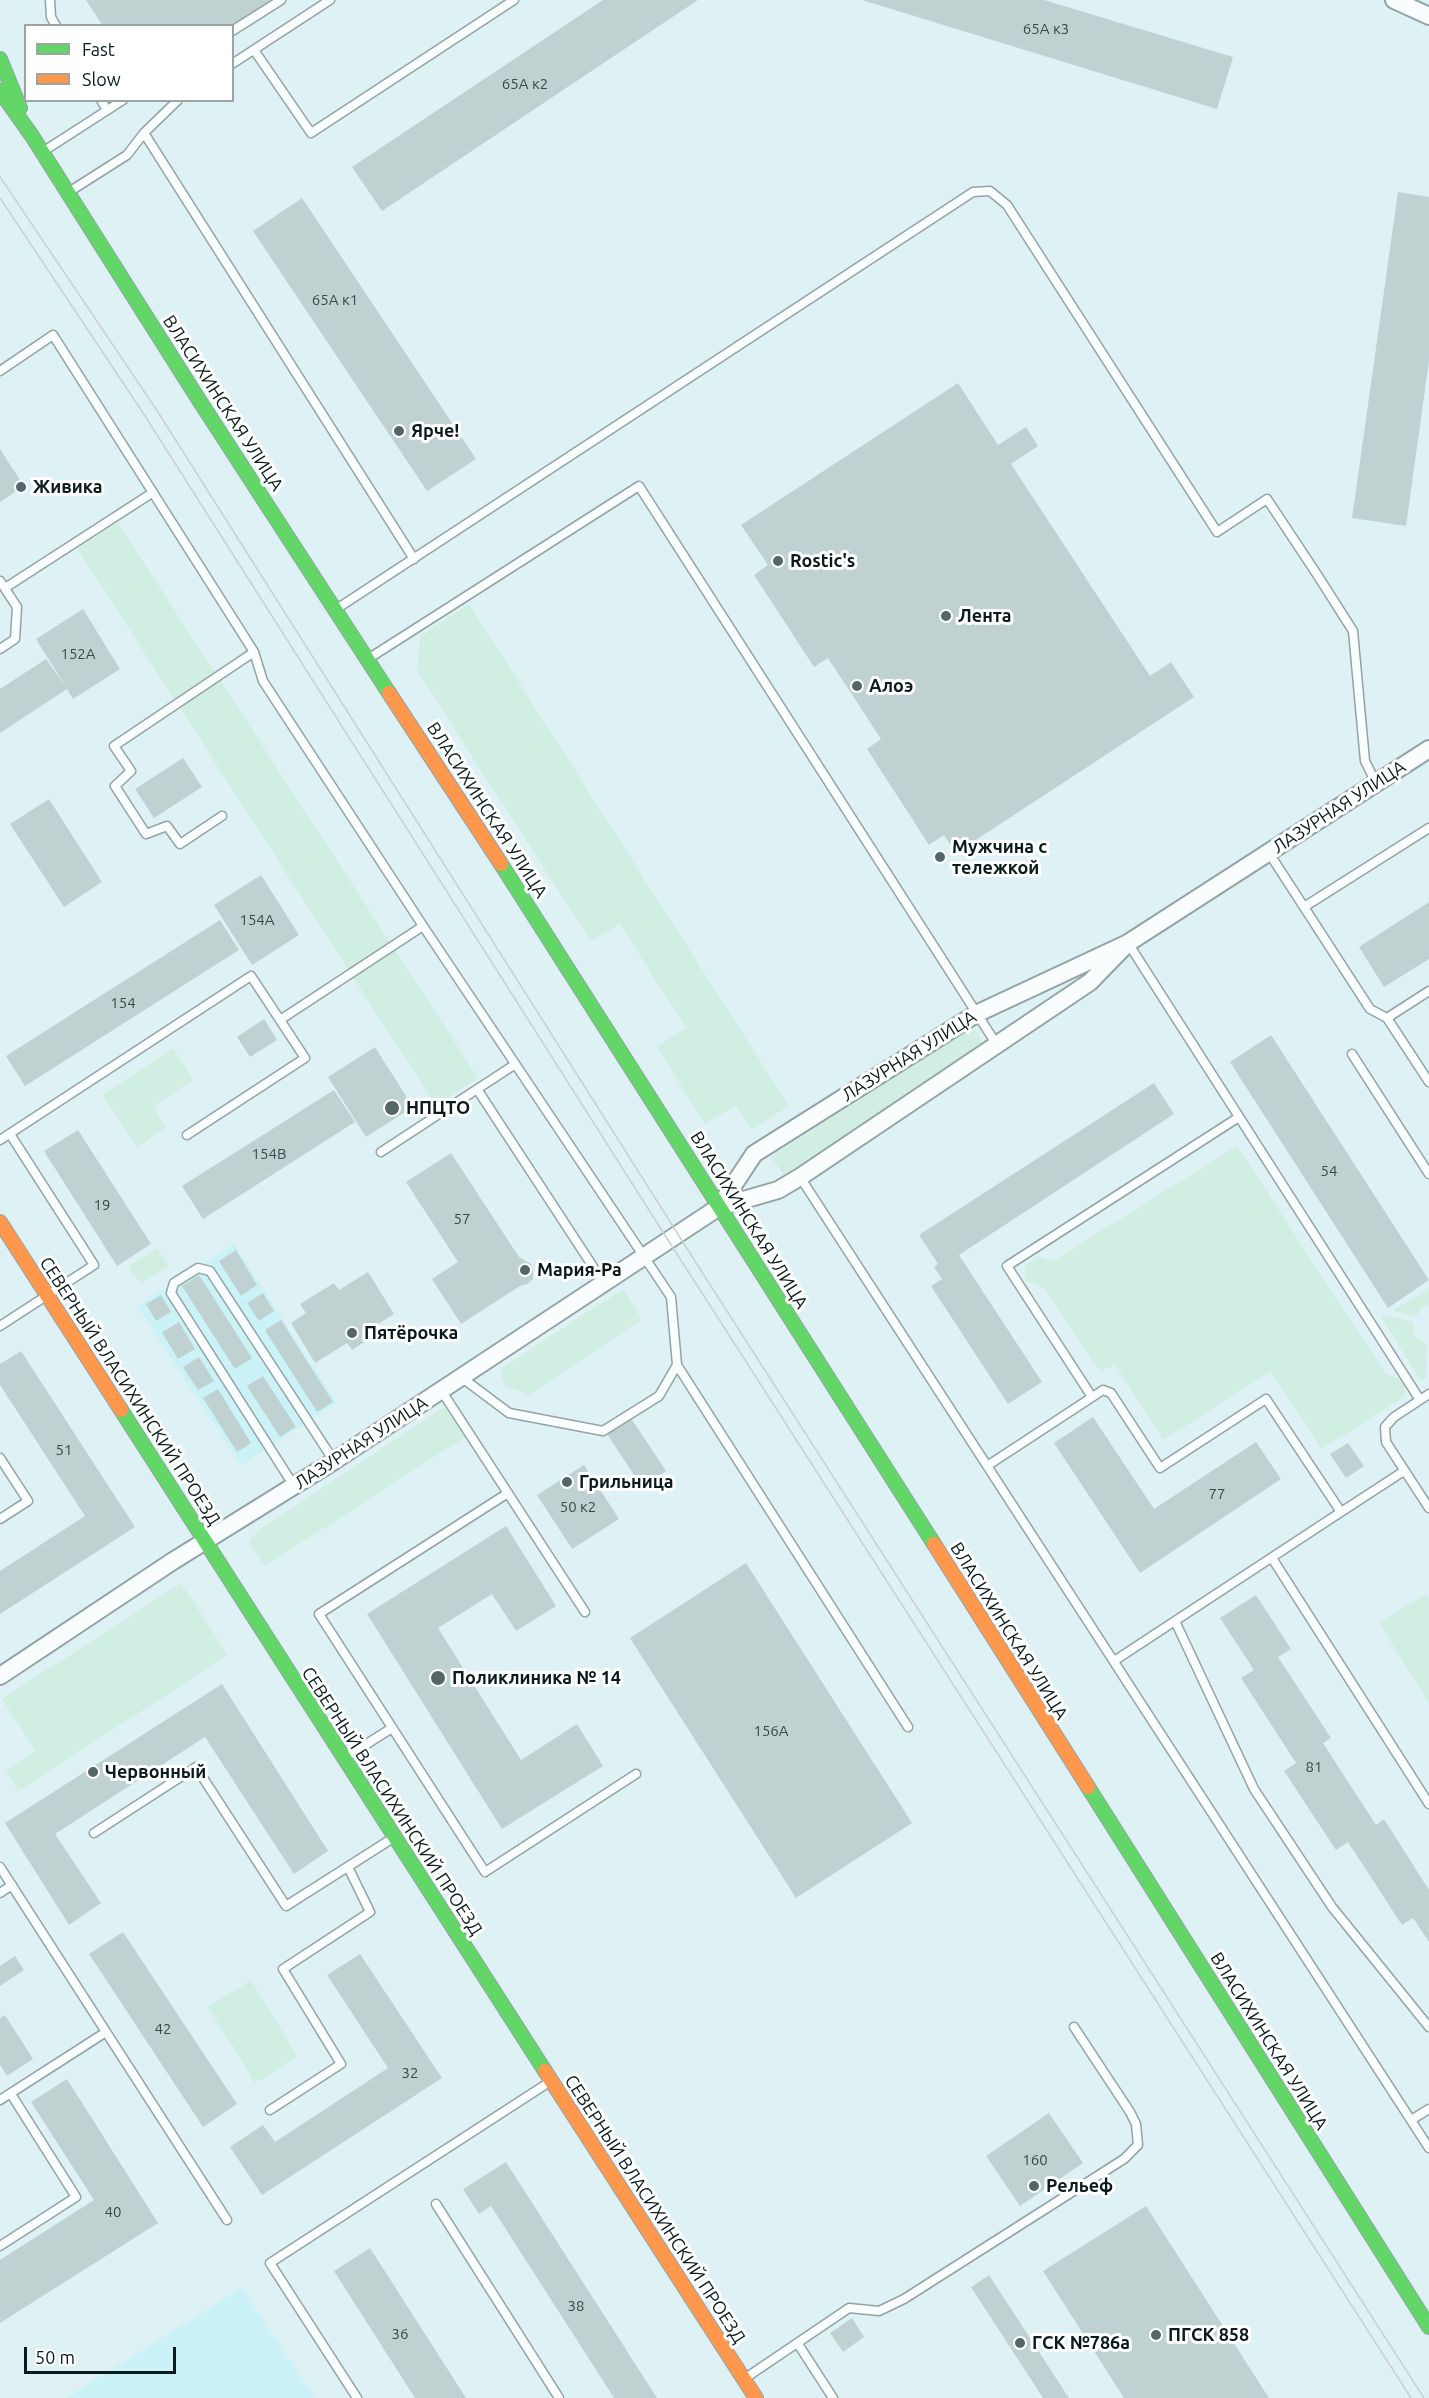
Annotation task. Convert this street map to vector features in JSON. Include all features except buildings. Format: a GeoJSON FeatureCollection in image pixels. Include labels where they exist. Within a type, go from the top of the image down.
{"type":"FeatureCollection","features":[{"type":"Feature","properties":{"kind":"main road"},"geometry":{"type":"LineString","coordinates":[[0,59],[32,136]]}},
{"type":"Feature","properties":{"kind":"main road"},"geometry":{"type":"LineString","coordinates":[[0,91],[32,136]]}},
{"type":"Feature","properties":{"kind":"main road","name":"ВЛАСИХИНСКАЯ УЛИЦА"},"geometry":{"type":"LineString","coordinates":[[32,136],[335,610],[615,1039],[719,1207],[1429,2327]]}},
{"type":"Feature","properties":{"kind":"main road","name":"СЕВЕРНЫЙ ВЛАСИХИНСКИЙ ПРОЕЗД"},"geometry":{"type":"LineString","coordinates":[[0,1222],[756,2398]]}},
{"type":"Feature","properties":{"kind":"street"},"geometry":{"type":"LineString","coordinates":[[1394,0],[1429,16]]}},
{"type":"Feature","properties":{"kind":"street","name":"ЛАЗУРНАЯ УЛИЦА"},"geometry":{"type":"LineString","coordinates":[[719,1207],[754,1154],[976,1014],[1128,943],[1429,748]]}},
{"type":"Feature","properties":{"kind":"street","name":"ЛАЗУРНАЯ УЛИЦА"},"geometry":{"type":"LineString","coordinates":[[0,1676],[334,1461],[719,1207],[778,1190],[800,1177],[1090,982],[1128,943]]}},
{"type":"Feature","properties":{"kind":"lane"},"geometry":{"type":"LineString","coordinates":[[50,0],[51,17],[55,24]]}},
{"type":"Feature","properties":{"kind":"lane"},"geometry":{"type":"LineString","coordinates":[[234,30],[281,0]]}},
{"type":"Feature","properties":{"kind":"lane"},"geometry":{"type":"LineString","coordinates":[[234,63],[330,0]]}},
{"type":"Feature","properties":{"kind":"lane"},"geometry":{"type":"LineString","coordinates":[[254,50],[311,134],[514,0]]}},
{"type":"Feature","properties":{"kind":"lane"},"geometry":{"type":"LineString","coordinates":[[102,102],[107,110]]}},
{"type":"Feature","properties":{"kind":"lane"},"geometry":{"type":"LineString","coordinates":[[42,153],[120,102]]}},
{"type":"Feature","properties":{"kind":"lane"},"geometry":{"type":"LineString","coordinates":[[67,193],[127,155],[144,133],[176,102]]}},
{"type":"Feature","properties":{"kind":"lane"},"geometry":{"type":"LineString","coordinates":[[144,133],[414,559]]}},
{"type":"Feature","properties":{"kind":"lane"},"geometry":{"type":"LineString","coordinates":[[335,610],[973,192],[990,191],[1007,205],[1217,532],[1267,499],[1318,576],[1353,631],[1365,760],[1376,783]]}},
{"type":"Feature","properties":{"kind":"lane"},"geometry":{"type":"LineString","coordinates":[[0,371],[53,336],[254,652],[263,681],[514,1065],[671,1297],[677,1365],[908,1727]]}},
{"type":"Feature","properties":{"kind":"lane"},"geometry":{"type":"LineString","coordinates":[[367,659],[639,486],[998,1046]]}},
{"type":"Feature","properties":{"kind":"lane"},"geometry":{"type":"LineString","coordinates":[[0,649],[15,639],[17,607],[3,585],[152,493]]}},
{"type":"Feature","properties":{"kind":"lane"},"geometry":{"type":"LineString","coordinates":[[222,816],[180,844],[167,826],[146,834],[116,786],[131,771],[114,747],[254,652]]}},
{"type":"Feature","properties":{"kind":"lane"},"geometry":{"type":"LineString","coordinates":[[1304,907],[1429,828]]}},
{"type":"Feature","properties":{"kind":"lane"},"geometry":{"type":"LineString","coordinates":[[1269,853],[1370,1009],[1387,1018],[1429,1082]]}},
{"type":"Feature","properties":{"kind":"lane"},"geometry":{"type":"LineString","coordinates":[[279,1020],[423,926]]}},
{"type":"Feature","properties":{"kind":"lane"},"geometry":{"type":"LineString","coordinates":[[1128,943],[1420,1400]]}},
{"type":"Feature","properties":{"kind":"lane"},"geometry":{"type":"LineString","coordinates":[[0,1140],[251,976],[305,1058],[187,1135]]}},
{"type":"Feature","properties":{"kind":"lane"},"geometry":{"type":"LineString","coordinates":[[1387,1018],[1429,991]]}},
{"type":"Feature","properties":{"kind":"lane"},"geometry":{"type":"LineString","coordinates":[[1352,1054],[1429,1174]]}},
{"type":"Feature","properties":{"kind":"lane"},"geometry":{"type":"LineString","coordinates":[[381,1152],[514,1065]]}},
{"type":"Feature","properties":{"kind":"lane"},"geometry":{"type":"LineString","coordinates":[[477,1089],[603,1282]]}},
{"type":"Feature","properties":{"kind":"lane"},"geometry":{"type":"LineString","coordinates":[[1092,1397],[1007,1266],[1239,1118]]}},
{"type":"Feature","properties":{"kind":"lane"},"geometry":{"type":"LineString","coordinates":[[0,1326],[94,1265],[10,1134]]}},
{"type":"Feature","properties":{"kind":"lane"},"geometry":{"type":"LineString","coordinates":[[800,1177],[1429,2148]]}},
{"type":"Feature","properties":{"kind":"lane"},"geometry":{"type":"LineString","coordinates":[[294,1486],[171,1293],[174,1283],[198,1268],[210,1271],[334,1461]]}},
{"type":"Feature","properties":{"kind":"lane"},"geometry":{"type":"LineString","coordinates":[[461,1377],[509,1413],[603,1431],[659,1396],[677,1365]]}},
{"type":"Feature","properties":{"kind":"lane"},"geometry":{"type":"LineString","coordinates":[[441,1390],[585,1612]]}},
{"type":"Feature","properties":{"kind":"lane"},"geometry":{"type":"LineString","coordinates":[[987,1466],[1103,1390],[1111,1393],[1160,1468],[1266,1398],[1341,1512]]}},
{"type":"Feature","properties":{"kind":"lane"},"geometry":{"type":"LineString","coordinates":[[1429,1395],[1394,1417],[1385,1427],[1386,1442],[1429,1508]]}},
{"type":"Feature","properties":{"kind":"lane"},"geometry":{"type":"LineString","coordinates":[[0,1458],[28,1501],[0,1519]]}},
{"type":"Feature","properties":{"kind":"lane"},"geometry":{"type":"LineString","coordinates":[[1114,1661],[1404,1471]]}},
{"type":"Feature","properties":{"kind":"lane"},"geometry":{"type":"LineString","coordinates":[[508,1493],[319,1614],[485,1872],[636,1774]]}},
{"type":"Feature","properties":{"kind":"lane"},"geometry":{"type":"LineString","coordinates":[[1272,1558],[1429,1804]]}},
{"type":"Feature","properties":{"kind":"lane"},"geometry":{"type":"LineString","coordinates":[[1175,1621],[1254,1790],[1332,1907],[1429,2027]]}},
{"type":"Feature","properties":{"kind":"lane"},"geometry":{"type":"LineString","coordinates":[[344,1758],[392,1728]]}},
{"type":"Feature","properties":{"kind":"lane"},"geometry":{"type":"LineString","coordinates":[[94,1833],[196,1767],[286,1906],[394,1837]]}},
{"type":"Feature","properties":{"kind":"lane"},"geometry":{"type":"LineString","coordinates":[[0,1867],[227,2220]]}},
{"type":"Feature","properties":{"kind":"lane"},"geometry":{"type":"LineString","coordinates":[[270,2110],[341,2064],[283,1969],[370,1912],[348,1867]]}},
{"type":"Feature","properties":{"kind":"lane"},"geometry":{"type":"LineString","coordinates":[[0,1893],[12,1885]]}},
{"type":"Feature","properties":{"kind":"lane"},"geometry":{"type":"LineString","coordinates":[[744,2380],[849,2308],[858,2307],[879,2311],[898,2302],[1124,2159],[1138,2145],[1136,2124],[1130,2112],[1074,2027]]}},
{"type":"Feature","properties":{"kind":"lane"},"geometry":{"type":"LineString","coordinates":[[0,2100],[106,2032]]}},
{"type":"Feature","properties":{"kind":"lane"},"geometry":{"type":"LineString","coordinates":[[357,2398],[270,2263],[551,2081]]}},
{"type":"Feature","properties":{"kind":"lane"},"geometry":{"type":"LineString","coordinates":[[0,2246],[76,2198],[11,2094]]}},
{"type":"Feature","properties":{"kind":"lane"},"geometry":{"type":"LineString","coordinates":[[1411,2120],[1429,2109]]}},
{"type":"Feature","properties":{"kind":"lane"},"geometry":{"type":"LineString","coordinates":[[436,2204],[559,2398]]}},
{"type":"Feature","properties":{"kind":"lane"},"geometry":{"type":"LineString","coordinates":[[798,2344],[833,2398]]}},
{"type":"Feature","properties":{"kind":"shaded area"},"geometry":{"type":"Polygon","coordinates":[[[234,1244],[337,1403],[241,1465],[137,1306],[234,1244]]]}},
{"type":"Feature","properties":{"kind":"shaded area"},"geometry":{"type":"Polygon","coordinates":[[[242,2288],[315,2398],[66,2398],[235,2292],[242,2288]]]}},
{"type":"Feature","properties":{"kind":"green space"},"geometry":{"type":"Polygon","coordinates":[[[118,523],[478,1078],[436,1106],[77,548],[118,523]]]}},
{"type":"Feature","properties":{"kind":"green space"},"geometry":{"type":"Polygon","coordinates":[[[469,604],[789,1106],[752,1130],[736,1105],[705,1124],[657,1047],[686,1028],[620,924],[591,941],[417,671],[420,636],[469,604]]]}},
{"type":"Feature","properties":{"kind":"green space"},"geometry":{"type":"Polygon","coordinates":[[[968,1030],[979,1034],[981,1042],[979,1048],[784,1175],[771,1157],[968,1030]]]}},
{"type":"Feature","properties":{"kind":"green space"},"geometry":{"type":"Polygon","coordinates":[[[173,1048],[194,1080],[154,1107],[166,1127],[136,1147],[102,1095],[173,1048]]]}},
{"type":"Feature","properties":{"kind":"green space"},"geometry":{"type":"Polygon","coordinates":[[[1237,1146],[1385,1373],[1403,1381],[1406,1393],[1397,1402],[1321,1449],[1271,1371],[1163,1440],[1115,1364],[1101,1372],[1044,1288],[1026,1281],[1025,1265],[1038,1256],[1053,1261],[1237,1146]]]}},
{"type":"Feature","properties":{"kind":"green space"},"geometry":{"type":"Polygon","coordinates":[[[157,1248],[169,1266],[141,1284],[129,1266],[157,1248]]]}},
{"type":"Feature","properties":{"kind":"green space"},"geometry":{"type":"Polygon","coordinates":[[[1429,1288],[1429,1305],[1423,1306],[1416,1316],[1393,1311],[1429,1288]]]}},
{"type":"Feature","properties":{"kind":"green space"},"geometry":{"type":"Polygon","coordinates":[[[623,1289],[642,1320],[529,1395],[505,1386],[501,1376],[503,1367],[623,1289]]]}},
{"type":"Feature","properties":{"kind":"green space"},"geometry":{"type":"Polygon","coordinates":[[[1385,1315],[1414,1322],[1413,1336],[1428,1345],[1426,1377],[1421,1381],[1381,1317],[1385,1315]]]}},
{"type":"Feature","properties":{"kind":"green space"},"geometry":{"type":"Polygon","coordinates":[[[445,1407],[465,1437],[265,1566],[249,1542],[258,1530],[445,1407]]]}},
{"type":"Feature","properties":{"kind":"green space"},"geometry":{"type":"Polygon","coordinates":[[[181,1583],[228,1655],[18,1791],[6,1771],[36,1751],[2,1699],[181,1583]]]}},
{"type":"Feature","properties":{"kind":"green space"},"geometry":{"type":"Polygon","coordinates":[[[1426,1594],[1429,1599],[1429,1703],[1379,1623],[1426,1594]]]}},
{"type":"Feature","properties":{"kind":"green space"},"geometry":{"type":"Polygon","coordinates":[[[251,1980],[298,2057],[255,2083],[208,2007],[251,1980]]]}},
{"type":"Feature","properties":{"kind":"tram line"},"geometry":{"type":"LineString","coordinates":[[0,177],[156,409],[700,1269],[1424,2398]]}},
{"type":"Feature","properties":{"kind":"tram line"},"geometry":{"type":"LineString","coordinates":[[0,198],[145,416],[668,1240],[1411,2398]]}},
{"type":"Feature","properties":{"kind":"traffic: fast"},"geometry":{"type":"LineString","coordinates":[[0,59],[20,108]]}},
{"type":"Feature","properties":{"kind":"traffic: fast"},"geometry":{"type":"LineString","coordinates":[[0,91],[32,136],[197,397],[389,693]]}},
{"type":"Feature","properties":{"kind":"traffic: fast"},"geometry":{"type":"LineString","coordinates":[[501,864],[934,1544]]}},
{"type":"Feature","properties":{"kind":"traffic: fast"},"geometry":{"type":"LineString","coordinates":[[121,1410],[545,2071]]}},
{"type":"Feature","properties":{"kind":"traffic: fast"},"geometry":{"type":"LineString","coordinates":[[1088,1787],[1429,2327]]}},
{"type":"Feature","properties":{"kind":"traffic: slow"},"geometry":{"type":"LineString","coordinates":[[389,693],[501,864]]}},
{"type":"Feature","properties":{"kind":"traffic: slow"},"geometry":{"type":"LineString","coordinates":[[0,1222],[121,1410]]}},
{"type":"Feature","properties":{"kind":"traffic: slow"},"geometry":{"type":"LineString","coordinates":[[934,1544],[1088,1787]]}},
{"type":"Feature","properties":{"kind":"traffic: slow"},"geometry":{"type":"LineString","coordinates":[[545,2071],[756,2398]]}},
{"type":"Feature","properties":{"kind":"place","name":"Ярче!"},"geometry":{"type":"Point","coordinates":[399,431]}},
{"type":"Feature","properties":{"kind":"place","name":"Живика"},"geometry":{"type":"Point","coordinates":[21,487]}},
{"type":"Feature","properties":{"kind":"place","name":"Rostic's"},"geometry":{"type":"Point","coordinates":[778,561]}},
{"type":"Feature","properties":{"kind":"place","name":"Лента"},"geometry":{"type":"Point","coordinates":[946,616]}},
{"type":"Feature","properties":{"kind":"place","name":"Алоэ"},"geometry":{"type":"Point","coordinates":[857,686]}},
{"type":"Feature","properties":{"kind":"place","name":"Мужчина с тележкой"},"geometry":{"type":"Point","coordinates":[940,857]}},
{"type":"Feature","properties":{"kind":"place","name":"НПЦТО"},"geometry":{"type":"Point","coordinates":[392,1108]}},
{"type":"Feature","properties":{"kind":"place","name":"Мария-Ра"},"geometry":{"type":"Point","coordinates":[525,1270]}},
{"type":"Feature","properties":{"kind":"place","name":"Пятёрочка"},"geometry":{"type":"Point","coordinates":[352,1333]}},
{"type":"Feature","properties":{"kind":"place","name":"Грильница"},"geometry":{"type":"Point","coordinates":[567,1482]}},
{"type":"Feature","properties":{"kind":"place","name":"Поликлиника № 14"},"geometry":{"type":"Point","coordinates":[438,1678]}},
{"type":"Feature","properties":{"kind":"place","name":"Червонный"},"geometry":{"type":"Point","coordinates":[93,1772]}},
{"type":"Feature","properties":{"kind":"place","name":"Рельеф"},"geometry":{"type":"Point","coordinates":[1034,2186]}},
{"type":"Feature","properties":{"kind":"place","name":"ПГСК 858"},"geometry":{"type":"Point","coordinates":[1156,2335]}},
{"type":"Feature","properties":{"kind":"place","name":"ГСК №786а"},"geometry":{"type":"Point","coordinates":[1020,2343]}}]}
